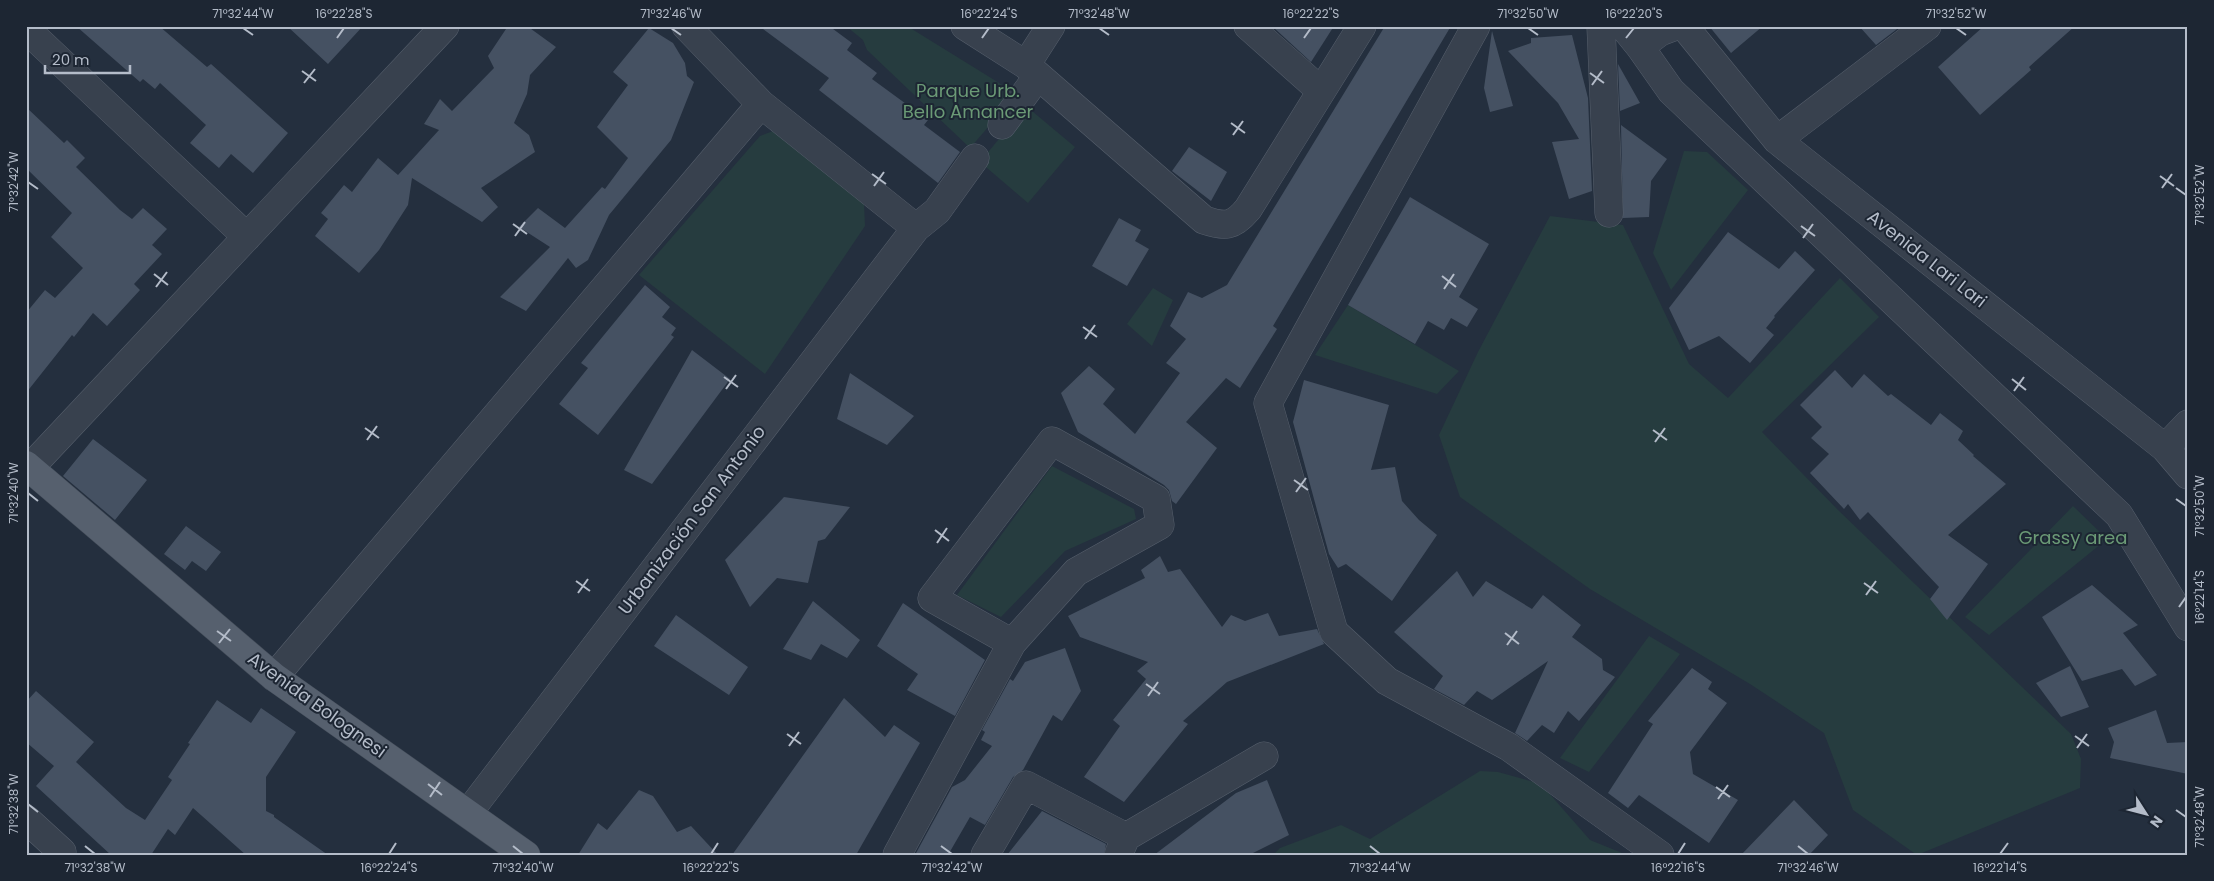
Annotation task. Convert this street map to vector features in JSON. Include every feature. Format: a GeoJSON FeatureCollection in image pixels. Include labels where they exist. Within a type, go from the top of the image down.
{"type":"FeatureCollection","features":[{"type":"Feature","properties":{"kind":"main road","name":"Avenida Bolognesi"},"geometry":{"type":"LineString","coordinates":[[27,468],[274,676],[526,855]]}},
{"type":"Feature","properties":{"kind":"street"},"geometry":{"type":"LineString","coordinates":[[27,468],[445,26]]}},
{"type":"Feature","properties":{"kind":"street"},"geometry":{"type":"LineString","coordinates":[[686,26],[760,104],[916,228]]}},
{"type":"Feature","properties":{"kind":"street"},"geometry":{"type":"LineString","coordinates":[[966,26],[1032,70],[1204,220],[1218,225],[1229,225],[1240,219],[1248,209],[1362,26]]}},
{"type":"Feature","properties":{"kind":"street"},"geometry":{"type":"LineString","coordinates":[[1002,125],[1032,70],[1050,26]]}},
{"type":"Feature","properties":{"kind":"street"},"geometry":{"type":"LineString","coordinates":[[1248,26],[1321,91]]}},
{"type":"Feature","properties":{"kind":"street"},"geometry":{"type":"LineString","coordinates":[[1476,26],[1268,403],[1334,632],[1387,681],[1508,748],[1660,855]]}},
{"type":"Feature","properties":{"kind":"street"},"geometry":{"type":"LineString","coordinates":[[1601,26],[1609,213]]}},
{"type":"Feature","properties":{"kind":"street"},"geometry":{"type":"LineString","coordinates":[[1623,26],[1671,91],[2119,515],[2188,627]]}},
{"type":"Feature","properties":{"kind":"street"},"geometry":{"type":"LineString","coordinates":[[1640,47],[1660,32],[1676,26]]}},
{"type":"Feature","properties":{"kind":"street","name":"Avenida Lari Lari"},"geometry":{"type":"LineString","coordinates":[[1684,26],[1777,140],[2165,448],[2188,475]]}},
{"type":"Feature","properties":{"kind":"street"},"geometry":{"type":"LineString","coordinates":[[1777,140],[1927,26]]}},
{"type":"Feature","properties":{"kind":"street"},"geometry":{"type":"LineString","coordinates":[[26,29],[247,237]]}},
{"type":"Feature","properties":{"kind":"street"},"geometry":{"type":"LineString","coordinates":[[274,676],[760,104]]}},
{"type":"Feature","properties":{"kind":"street","name":"Urbanización San Antonio"},"geometry":{"type":"LineString","coordinates":[[468,813],[916,228],[937,211],[975,158]]}},
{"type":"Feature","properties":{"kind":"street"},"geometry":{"type":"LineString","coordinates":[[2165,448],[2188,424]]}},
{"type":"Feature","properties":{"kind":"street"},"geometry":{"type":"LineString","coordinates":[[897,855],[1012,643],[1076,572],[1160,525],[1156,499],[1052,441],[932,598],[1012,643]]}},
{"type":"Feature","properties":{"kind":"street"},"geometry":{"type":"LineString","coordinates":[[985,855],[1026,785],[1122,846],[1264,756]]}},
{"type":"Feature","properties":{"kind":"street"},"geometry":{"type":"LineString","coordinates":[[26,819],[62,852]]}},
{"type":"Feature","properties":{"kind":"green space","name":"Parque Urb. Bello Amancer"},"geometry":{"type":"Polygon","coordinates":[[[846,26],[907,26],[1017,94],[970,148],[867,50],[863,40],[846,26]]]}},
{"type":"Feature","properties":{"kind":"green space","name":"Parque Urb. Bello Amancer"},"geometry":{"type":"Polygon","coordinates":[[[1026,106],[1075,147],[1028,203],[980,162],[1026,106]]]}},
{"type":"Feature","properties":{"kind":"green space"},"geometry":{"type":"Polygon","coordinates":[[[773,131],[864,204],[865,226],[765,374],[639,275],[760,136],[773,131]]]}},
{"type":"Feature","properties":{"kind":"green space"},"geometry":{"type":"Polygon","coordinates":[[[1684,151],[1707,152],[1748,190],[1671,290],[1653,253],[1684,151]]]}},
{"type":"Feature","properties":{"kind":"green space"},"geometry":{"type":"Polygon","coordinates":[[[1550,216],[1623,225],[1689,364],[1728,398],[1840,278],[1879,317],[1762,432],[1838,510],[2071,734],[2081,759],[2080,788],[1917,855],[1853,810],[1824,733],[1750,684],[1590,589],[1460,497],[1439,435],[1478,352],[1550,216]]]}},
{"type":"Feature","properties":{"kind":"green space"},"geometry":{"type":"Polygon","coordinates":[[[1153,288],[1173,300],[1152,346],[1127,324],[1153,288]]]}},
{"type":"Feature","properties":{"kind":"green space"},"geometry":{"type":"Polygon","coordinates":[[[1348,305],[1459,371],[1437,394],[1315,355],[1348,305]]]}},
{"type":"Feature","properties":{"kind":"green space"},"geometry":{"type":"Polygon","coordinates":[[[1052,466],[1134,509],[1136,519],[1065,551],[1001,617],[957,595],[1052,466]]]}},
{"type":"Feature","properties":{"kind":"green space","name":"Grassy area"},"geometry":{"type":"Polygon","coordinates":[[[2073,506],[2107,539],[1989,635],[1965,617],[2073,506]]]}},
{"type":"Feature","properties":{"kind":"green space"},"geometry":{"type":"Polygon","coordinates":[[[1649,636],[1680,654],[1589,772],[1560,758],[1649,636]]]}},
{"type":"Feature","properties":{"kind":"green space"},"geometry":{"type":"Polygon","coordinates":[[[1480,771],[1498,772],[1541,784],[1590,840],[1627,855],[1273,855],[1280,848],[1341,825],[1370,839],[1480,771]]]}},
{"type":"Feature","properties":{"kind":"building"},"geometry":{"type":"Polygon","coordinates":[[[76,26],[159,26],[207,67],[211,64],[288,133],[253,173],[231,154],[219,168],[190,143],[206,125],[160,83],[155,89],[143,79],[140,82],[76,26]]]}},
{"type":"Feature","properties":{"kind":"building"},"geometry":{"type":"Polygon","coordinates":[[[287,26],[363,26],[328,64],[287,26]]]}},
{"type":"Feature","properties":{"kind":"building"},"geometry":{"type":"Polygon","coordinates":[[[508,26],[527,26],[556,47],[530,75],[527,94],[514,123],[529,135],[535,152],[481,188],[498,207],[482,222],[412,178],[408,205],[379,250],[359,273],[315,236],[328,219],[321,213],[344,185],[352,192],[378,158],[398,175],[439,130],[424,124],[440,99],[452,111],[494,68],[488,56],[508,26]]]}},
{"type":"Feature","properties":{"kind":"building"},"geometry":{"type":"Polygon","coordinates":[[[759,26],[829,26],[852,43],[847,50],[877,73],[872,79],[928,120],[924,125],[960,152],[938,183],[819,90],[829,78],[759,26]]]}},
{"type":"Feature","properties":{"kind":"building"},"geometry":{"type":"Polygon","coordinates":[[[1272,26],[1334,26],[1311,62],[1272,26]]]}},
{"type":"Feature","properties":{"kind":"building"},"geometry":{"type":"Polygon","coordinates":[[[1385,26],[1451,26],[1273,326],[1277,329],[1240,388],[1226,378],[1186,422],[1217,448],[1176,504],[1172,501],[1169,490],[1164,485],[1078,432],[1061,393],[1089,366],[1115,389],[1103,404],[1135,434],[1180,373],[1166,363],[1186,339],[1170,326],[1188,292],[1202,298],[1227,285],[1385,26]]]}},
{"type":"Feature","properties":{"kind":"building"},"geometry":{"type":"Polygon","coordinates":[[[1709,26],[1763,26],[1731,53],[1709,26]]]}},
{"type":"Feature","properties":{"kind":"building"},"geometry":{"type":"Polygon","coordinates":[[[1859,26],[1901,26],[1876,45],[1859,26]]]}},
{"type":"Feature","properties":{"kind":"building"},"geometry":{"type":"Polygon","coordinates":[[[1984,26],[2075,26],[2029,67],[2031,70],[1980,115],[1938,67],[1984,26]]]}},
{"type":"Feature","properties":{"kind":"building"},"geometry":{"type":"Polygon","coordinates":[[[649,28],[673,43],[685,63],[687,76],[694,82],[671,140],[609,215],[588,260],[576,268],[568,258],[526,311],[500,297],[550,247],[519,227],[538,208],[565,228],[602,187],[605,189],[628,158],[597,127],[628,85],[613,72],[649,28]]]}},
{"type":"Feature","properties":{"kind":"building"},"geometry":{"type":"Polygon","coordinates":[[[1492,31],[1513,106],[1490,112],[1484,88],[1492,31]]]}},
{"type":"Feature","properties":{"kind":"building"},"geometry":{"type":"Polygon","coordinates":[[[1572,35],[1588,98],[1592,191],[1569,199],[1552,142],[1579,139],[1558,103],[1508,51],[1531,43],[1531,38],[1572,35]]]}},
{"type":"Feature","properties":{"kind":"building"},"geometry":{"type":"Polygon","coordinates":[[[1618,64],[1640,103],[1620,111],[1618,64]]]}},
{"type":"Feature","properties":{"kind":"building"},"geometry":{"type":"Polygon","coordinates":[[[26,107],[64,143],[67,140],[85,158],[76,167],[120,210],[132,219],[143,208],[167,229],[152,245],[162,254],[134,284],[140,290],[107,326],[93,313],[74,337],[72,335],[26,393],[26,313],[45,290],[55,298],[83,268],[51,237],[72,213],[26,168],[26,107]]]}},
{"type":"Feature","properties":{"kind":"building"},"geometry":{"type":"Polygon","coordinates":[[[1621,125],[1667,159],[1651,181],[1649,217],[1623,218],[1621,125]]]}},
{"type":"Feature","properties":{"kind":"building"},"geometry":{"type":"Polygon","coordinates":[[[1189,147],[1227,172],[1211,201],[1172,171],[1189,147]]]}},
{"type":"Feature","properties":{"kind":"building"},"geometry":{"type":"Polygon","coordinates":[[[1410,197],[1489,244],[1459,297],[1478,309],[1467,327],[1451,318],[1444,330],[1428,321],[1415,344],[1348,305],[1410,197]]]}},
{"type":"Feature","properties":{"kind":"building"},"geometry":{"type":"Polygon","coordinates":[[[1119,218],[1141,230],[1135,241],[1149,249],[1127,286],[1092,266],[1119,218]]]}},
{"type":"Feature","properties":{"kind":"building"},"geometry":{"type":"Polygon","coordinates":[[[1728,232],[1779,269],[1795,251],[1815,270],[1774,316],[1766,328],[1774,335],[1750,363],[1719,336],[1689,350],[1669,308],[1728,232]]]}},
{"type":"Feature","properties":{"kind":"building"},"geometry":{"type":"Polygon","coordinates":[[[645,285],[670,307],[662,317],[676,328],[671,335],[674,337],[598,435],[559,404],[588,368],[581,363],[645,285]]]}},
{"type":"Feature","properties":{"kind":"building"},"geometry":{"type":"Polygon","coordinates":[[[692,350],[730,379],[652,484],[624,470],[692,350]]]}},
{"type":"Feature","properties":{"kind":"building"},"geometry":{"type":"Polygon","coordinates":[[[1835,370],[1852,388],[1864,374],[1888,396],[1891,394],[1931,425],[1940,413],[1963,431],[1958,440],[1973,456],[2006,484],[1948,535],[1988,564],[1947,620],[1930,599],[1939,587],[1868,512],[1860,520],[1848,504],[1844,509],[1810,473],[1829,454],[1811,438],[1822,427],[1800,405],[1835,370]]]}},
{"type":"Feature","properties":{"kind":"building"},"geometry":{"type":"Polygon","coordinates":[[[850,373],[914,416],[887,445],[837,419],[850,373]]]}},
{"type":"Feature","properties":{"kind":"building"},"geometry":{"type":"Polygon","coordinates":[[[1304,380],[1389,405],[1371,470],[1395,467],[1402,501],[1419,520],[1437,535],[1392,601],[1346,564],[1338,568],[1329,554],[1293,422],[1304,380]]]}},
{"type":"Feature","properties":{"kind":"building"},"geometry":{"type":"Polygon","coordinates":[[[93,439],[147,480],[115,520],[63,476],[93,439]]]}},
{"type":"Feature","properties":{"kind":"building"},"geometry":{"type":"Polygon","coordinates":[[[784,497],[850,507],[825,539],[818,541],[808,583],[777,578],[750,607],[725,560],[784,497]]]}},
{"type":"Feature","properties":{"kind":"building"},"geometry":{"type":"Polygon","coordinates":[[[186,526],[221,552],[206,571],[192,561],[185,570],[164,554],[186,526]]]}},
{"type":"Feature","properties":{"kind":"building"},"geometry":{"type":"Polygon","coordinates":[[[1160,556],[1168,572],[1180,569],[1222,627],[1231,615],[1245,621],[1268,613],[1279,636],[1317,629],[1324,644],[1227,682],[1183,721],[1188,724],[1124,802],[1084,777],[1120,726],[1113,720],[1146,679],[1137,671],[1148,662],[1080,637],[1068,616],[1145,578],[1141,570],[1160,556]]]}},
{"type":"Feature","properties":{"kind":"building"},"geometry":{"type":"Polygon","coordinates":[[[1457,571],[1473,597],[1486,581],[1532,609],[1543,595],[1581,625],[1572,637],[1602,659],[1603,670],[1615,677],[1579,721],[1568,711],[1554,733],[1542,725],[1527,741],[1515,733],[1548,661],[1492,700],[1477,691],[1464,705],[1434,689],[1443,676],[1394,632],[1457,571]]]}},
{"type":"Feature","properties":{"kind":"building"},"geometry":{"type":"Polygon","coordinates":[[[2092,585],[2138,625],[2123,633],[2157,675],[2135,686],[2122,669],[2082,681],[2042,617],[2092,585]]]}},
{"type":"Feature","properties":{"kind":"building"},"geometry":{"type":"Polygon","coordinates":[[[813,601],[860,640],[847,658],[821,644],[811,660],[783,649],[813,601]]]}},
{"type":"Feature","properties":{"kind":"building"},"geometry":{"type":"Polygon","coordinates":[[[903,603],[985,660],[955,716],[907,690],[918,674],[877,646],[903,603]]]}},
{"type":"Feature","properties":{"kind":"building"},"geometry":{"type":"Polygon","coordinates":[[[676,615],[748,667],[729,695],[654,646],[676,615]]]}},
{"type":"Feature","properties":{"kind":"building"},"geometry":{"type":"Polygon","coordinates":[[[1065,648],[1081,691],[1062,721],[1053,715],[1023,770],[1013,777],[985,825],[970,817],[948,855],[915,855],[952,787],[965,780],[992,746],[981,740],[985,732],[982,730],[1010,679],[1013,681],[1025,662],[1065,648]]]}},
{"type":"Feature","properties":{"kind":"building"},"geometry":{"type":"Polygon","coordinates":[[[2070,666],[2089,707],[2061,717],[2036,683],[2070,666]]]}},
{"type":"Feature","properties":{"kind":"building"},"geometry":{"type":"Polygon","coordinates":[[[1692,668],[1712,682],[1708,689],[1727,703],[1690,752],[1693,774],[1738,800],[1709,843],[1639,795],[1628,808],[1608,793],[1653,724],[1648,721],[1692,668]]]}},
{"type":"Feature","properties":{"kind":"building"},"geometry":{"type":"Polygon","coordinates":[[[36,691],[94,742],[76,762],[126,808],[145,820],[172,780],[168,777],[190,744],[188,743],[217,700],[251,723],[261,708],[296,732],[266,777],[266,811],[328,855],[246,855],[193,808],[175,835],[168,829],[151,855],[111,855],[36,786],[54,766],[26,742],[26,702],[36,691]]]}},
{"type":"Feature","properties":{"kind":"building"},"geometry":{"type":"Polygon","coordinates":[[[844,698],[885,737],[894,725],[920,743],[856,855],[732,855],[844,698]]]}},
{"type":"Feature","properties":{"kind":"building"},"geometry":{"type":"Polygon","coordinates":[[[2156,710],[2167,743],[2188,742],[2188,774],[2110,758],[2114,742],[2108,728],[2156,710]]]}},
{"type":"Feature","properties":{"kind":"building"},"geometry":{"type":"Polygon","coordinates":[[[1267,780],[1289,835],[1249,855],[1154,855],[1236,793],[1267,780]]]}},
{"type":"Feature","properties":{"kind":"building"},"geometry":{"type":"Polygon","coordinates":[[[639,790],[653,796],[677,832],[691,826],[718,855],[578,855],[598,823],[607,830],[639,790]]]}},
{"type":"Feature","properties":{"kind":"building"},"geometry":{"type":"Polygon","coordinates":[[[1794,800],[1828,835],[1809,855],[1741,855],[1794,800]]]}},
{"type":"Feature","properties":{"kind":"building"},"geometry":{"type":"Polygon","coordinates":[[[1042,811],[1106,844],[1104,855],[1007,855],[1042,811]]]}}]}
